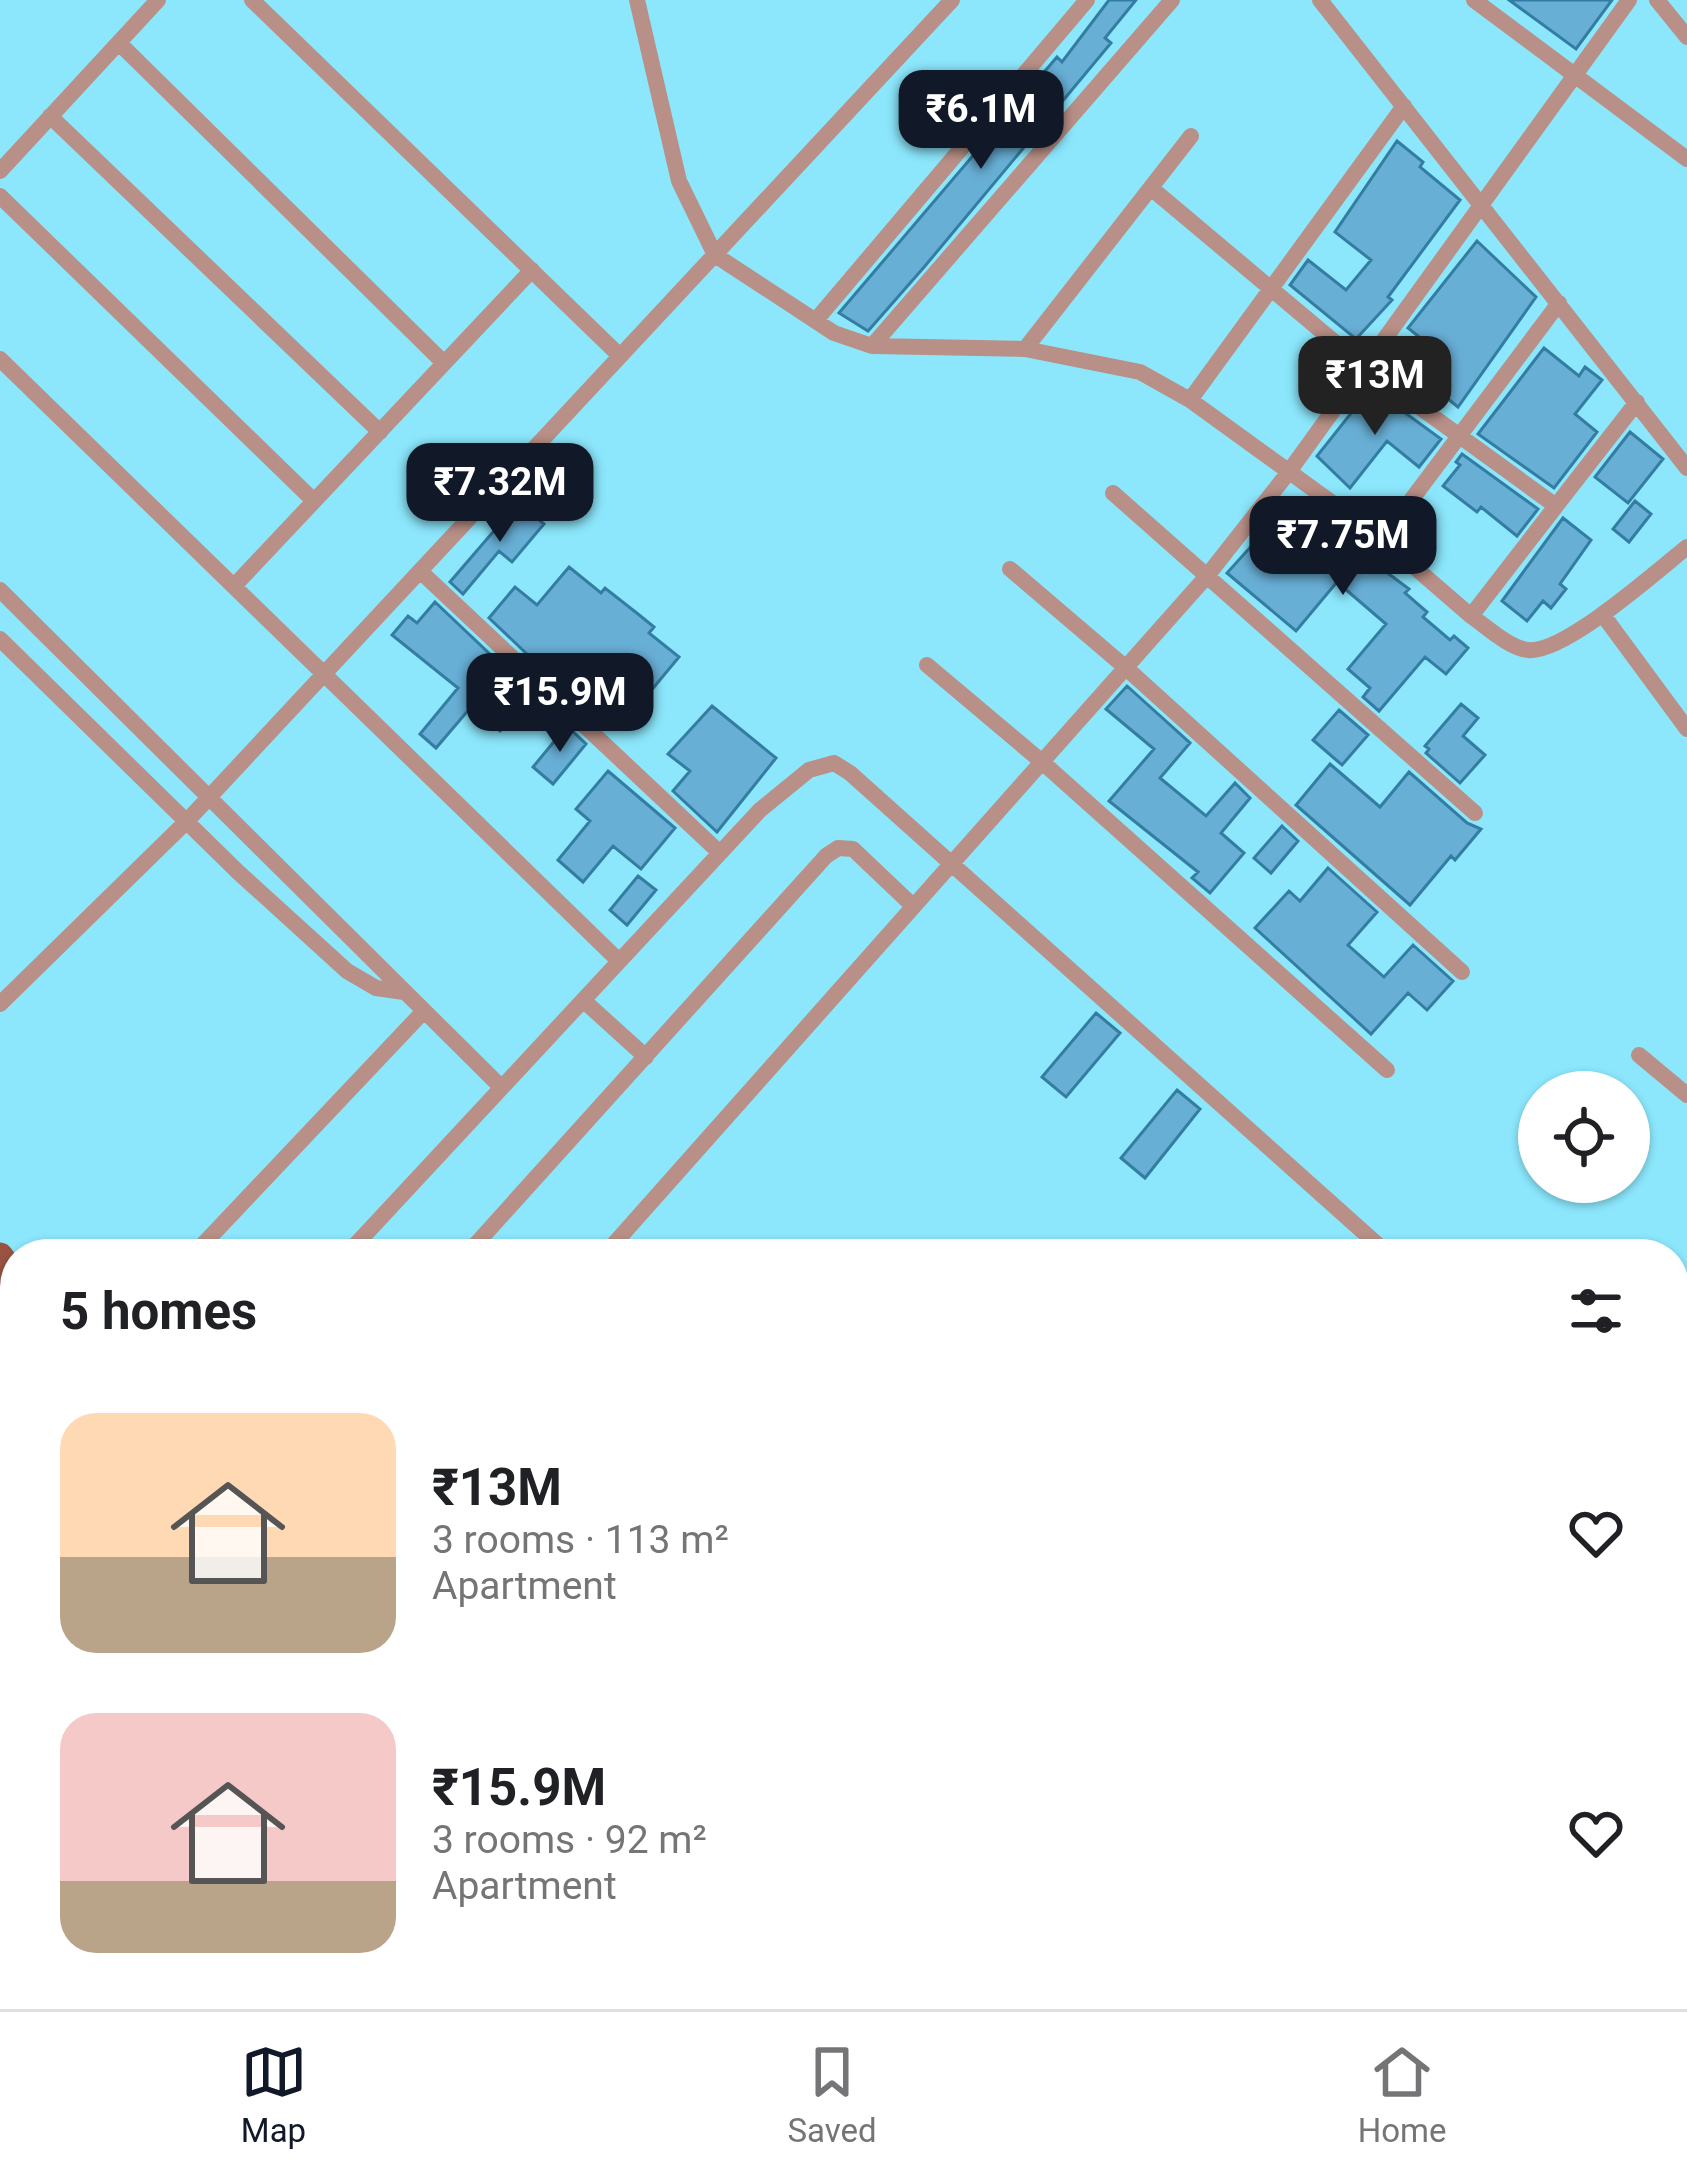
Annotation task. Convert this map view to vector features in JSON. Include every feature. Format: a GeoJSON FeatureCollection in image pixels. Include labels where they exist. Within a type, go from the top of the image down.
{"type":"FeatureCollection","features":[{"type":"Feature","properties":{"kind":"street"},"geometry":{"type":"LineString","coordinates":[[0,171],[158,0]]}},
{"type":"Feature","properties":{"kind":"street"},"geometry":{"type":"LineString","coordinates":[[252,0],[620,356]]}},
{"type":"Feature","properties":{"kind":"street"},"geometry":{"type":"LineString","coordinates":[[637,0],[679,182],[715,255],[834,333],[872,346],[1025,349],[1140,371],[1190,400],[1382,538],[1471,616],[1519,649],[1543,650],[1603,615],[1687,547]]}},
{"type":"Feature","properties":{"kind":"street"},"geometry":{"type":"LineString","coordinates":[[0,1004],[208,798],[952,0]]}},
{"type":"Feature","properties":{"kind":"street"},"geometry":{"type":"LineString","coordinates":[[816,320],[1087,0]]}},
{"type":"Feature","properties":{"kind":"street"},"geometry":{"type":"LineString","coordinates":[[872,346],[1172,0]]}},
{"type":"Feature","properties":{"kind":"street"},"geometry":{"type":"LineString","coordinates":[[1320,0],[1687,468]]}},
{"type":"Feature","properties":{"kind":"street"},"geometry":{"type":"LineString","coordinates":[[1474,0],[1687,159]]}},
{"type":"Feature","properties":{"kind":"street"},"geometry":{"type":"LineString","coordinates":[[618,1239],[1207,577],[1288,473],[1629,0]]}},
{"type":"Feature","properties":{"kind":"street"},"geometry":{"type":"LineString","coordinates":[[1657,0],[1687,38]]}},
{"type":"Feature","properties":{"kind":"street"},"geometry":{"type":"LineString","coordinates":[[119,43],[444,363]]}},
{"type":"Feature","properties":{"kind":"street"},"geometry":{"type":"LineString","coordinates":[[1190,400],[1404,106]]}},
{"type":"Feature","properties":{"kind":"street"},"geometry":{"type":"LineString","coordinates":[[50,116],[380,432]]}},
{"type":"Feature","properties":{"kind":"street"},"geometry":{"type":"LineString","coordinates":[[1025,349],[1191,136]]}},
{"type":"Feature","properties":{"kind":"street"},"geometry":{"type":"LineString","coordinates":[[1151,188],[1364,366],[1556,506]]}},
{"type":"Feature","properties":{"kind":"street"},"geometry":{"type":"LineString","coordinates":[[0,196],[314,502]]}},
{"type":"Feature","properties":{"kind":"street"},"geometry":{"type":"LineString","coordinates":[[235,585],[532,270]]}},
{"type":"Feature","properties":{"kind":"street"},"geometry":{"type":"LineString","coordinates":[[1382,538],[1559,303]]}},
{"type":"Feature","properties":{"kind":"street"},"geometry":{"type":"LineString","coordinates":[[0,359],[619,961]]}},
{"type":"Feature","properties":{"kind":"street"},"geometry":{"type":"LineString","coordinates":[[1471,616],[1637,402]]}},
{"type":"Feature","properties":{"kind":"street"},"geometry":{"type":"LineString","coordinates":[[1113,493],[1475,813]]}},
{"type":"Feature","properties":{"kind":"street"},"geometry":{"type":"LineString","coordinates":[[1010,569],[1462,972]]}},
{"type":"Feature","properties":{"kind":"street"},"geometry":{"type":"LineString","coordinates":[[420,571],[720,854]]}},
{"type":"Feature","properties":{"kind":"street"},"geometry":{"type":"LineString","coordinates":[[0,590],[501,1087]]}},
{"type":"Feature","properties":{"kind":"street"},"geometry":{"type":"LineString","coordinates":[[1603,615],[1687,729]]}},
{"type":"Feature","properties":{"kind":"street"},"geometry":{"type":"LineString","coordinates":[[0,640],[347,971],[376,988],[404,992]]}},
{"type":"Feature","properties":{"kind":"street"},"geometry":{"type":"LineString","coordinates":[[926,665],[1041,761],[1388,1070]]}},
{"type":"Feature","properties":{"kind":"street"},"geometry":{"type":"LineString","coordinates":[[361,1239],[760,810],[809,770],[834,763],[850,772],[1371,1239]]}},
{"type":"Feature","properties":{"kind":"street"},"geometry":{"type":"LineString","coordinates":[[481,1239],[826,856],[838,848],[853,850],[912,905]]}},
{"type":"Feature","properties":{"kind":"street"},"geometry":{"type":"LineString","coordinates":[[583,1000],[646,1057]]}},
{"type":"Feature","properties":{"kind":"street"},"geometry":{"type":"LineString","coordinates":[[208,1239],[424,1011]]}},
{"type":"Feature","properties":{"kind":"street"},"geometry":{"type":"LineString","coordinates":[[1639,1054],[1687,1095]]}},
{"type":"Feature","properties":{"kind":"building"},"geometry":{"type":"Polygon","coordinates":[[[1109,0],[1136,0],[1105,38],[1111,43],[925,266],[868,331],[839,313],[1057,57],[1062,62],[1109,0]]]}},
{"type":"Feature","properties":{"kind":"building"},"geometry":{"type":"Polygon","coordinates":[[[1509,0],[1612,0],[1576,49],[1509,0]]]}},
{"type":"Feature","properties":{"kind":"building"},"geometry":{"type":"Polygon","coordinates":[[[1397,141],[1460,200],[1388,297],[1392,300],[1356,339],[1290,285],[1308,260],[1346,290],[1371,260],[1335,232],[1397,141]]]}},
{"type":"Feature","properties":{"kind":"building"},"geometry":{"type":"Polygon","coordinates":[[[1477,241],[1536,297],[1458,407],[1428,383],[1447,359],[1408,328],[1477,241]]]}},
{"type":"Feature","properties":{"kind":"building"},"geometry":{"type":"Polygon","coordinates":[[[1544,348],[1579,376],[1585,367],[1602,380],[1575,414],[1597,432],[1554,488],[1478,434],[1544,348]]]}},
{"type":"Feature","properties":{"kind":"building"},"geometry":{"type":"Polygon","coordinates":[[[1371,388],[1441,439],[1419,467],[1387,441],[1350,488],[1317,456],[1371,388]]]}},
{"type":"Feature","properties":{"kind":"building"},"geometry":{"type":"Polygon","coordinates":[[[1630,432],[1663,459],[1628,503],[1595,477],[1630,432]]]}},
{"type":"Feature","properties":{"kind":"building"},"geometry":{"type":"Polygon","coordinates":[[[1462,454],[1538,509],[1517,536],[1481,507],[1477,512],[1443,486],[1460,465],[1456,462],[1462,454]]]}},
{"type":"Feature","properties":{"kind":"building"},"geometry":{"type":"Polygon","coordinates":[[[1294,499],[1342,540],[1346,534],[1365,550],[1362,554],[1409,589],[1405,593],[1427,612],[1423,617],[1450,640],[1454,636],[1468,648],[1446,674],[1425,657],[1379,711],[1363,697],[1370,688],[1348,669],[1386,624],[1337,582],[1296,631],[1227,573],[1294,499]]]}},
{"type":"Feature","properties":{"kind":"building"},"geometry":{"type":"Polygon","coordinates":[[[1635,501],[1651,514],[1629,542],[1613,529],[1635,501]]]}},
{"type":"Feature","properties":{"kind":"building"},"geometry":{"type":"Polygon","coordinates":[[[518,503],[544,524],[512,562],[499,551],[463,594],[450,582],[518,503]]]}},
{"type":"Feature","properties":{"kind":"building"},"geometry":{"type":"Polygon","coordinates":[[[1563,518],[1591,540],[1560,584],[1566,589],[1551,608],[1543,601],[1527,621],[1502,601],[1563,518]]]}},
{"type":"Feature","properties":{"kind":"building"},"geometry":{"type":"Polygon","coordinates":[[[569,567],[601,593],[605,588],[654,627],[649,633],[679,657],[649,693],[642,687],[607,728],[583,707],[586,702],[550,671],[548,674],[489,618],[515,587],[537,605],[569,567]]]}},
{"type":"Feature","properties":{"kind":"building"},"geometry":{"type":"Polygon","coordinates":[[[435,602],[531,693],[500,731],[471,707],[436,748],[420,734],[458,688],[392,635],[408,616],[417,623],[435,602]]]}},
{"type":"Feature","properties":{"kind":"building"},"geometry":{"type":"Polygon","coordinates":[[[1127,686],[1190,743],[1160,778],[1206,816],[1235,783],[1250,798],[1221,833],[1244,853],[1210,893],[1192,878],[1198,872],[1109,801],[1154,749],[1106,709],[1127,686]]]}},
{"type":"Feature","properties":{"kind":"building"},"geometry":{"type":"Polygon","coordinates":[[[1461,704],[1478,718],[1463,736],[1485,755],[1460,783],[1426,753],[1425,746],[1461,704]]]}},
{"type":"Feature","properties":{"kind":"building"},"geometry":{"type":"Polygon","coordinates":[[[712,706],[776,758],[717,832],[673,791],[690,771],[668,754],[712,706]]]}},
{"type":"Feature","properties":{"kind":"building"},"geometry":{"type":"Polygon","coordinates":[[[1339,710],[1368,735],[1342,765],[1313,740],[1339,710]]]}},
{"type":"Feature","properties":{"kind":"building"},"geometry":{"type":"Polygon","coordinates":[[[567,726],[586,744],[553,784],[533,767],[567,726]]]}},
{"type":"Feature","properties":{"kind":"building"},"geometry":{"type":"Polygon","coordinates":[[[1330,764],[1380,807],[1409,772],[1467,823],[1481,829],[1410,905],[1296,805],[1330,764]]]}},
{"type":"Feature","properties":{"kind":"building"},"geometry":{"type":"Polygon","coordinates":[[[608,771],[675,828],[641,869],[613,846],[583,882],[558,860],[590,821],[576,809],[608,771]]]}},
{"type":"Feature","properties":{"kind":"building"},"geometry":{"type":"Polygon","coordinates":[[[1282,826],[1298,841],[1271,873],[1254,858],[1282,826]]]}},
{"type":"Feature","properties":{"kind":"building"},"geometry":{"type":"Polygon","coordinates":[[[1328,868],[1377,912],[1348,945],[1384,977],[1413,945],[1453,981],[1427,1010],[1408,993],[1371,1034],[1255,928],[1289,891],[1300,901],[1328,868]]]}},
{"type":"Feature","properties":{"kind":"building"},"geometry":{"type":"Polygon","coordinates":[[[638,876],[656,890],[627,925],[610,910],[638,876]]]}},
{"type":"Feature","properties":{"kind":"building"},"geometry":{"type":"Polygon","coordinates":[[[1096,1013],[1120,1033],[1066,1097],[1042,1077],[1096,1013]]]}},
{"type":"Feature","properties":{"kind":"building"},"geometry":{"type":"Polygon","coordinates":[[[1177,1090],[1200,1109],[1145,1178],[1121,1158],[1177,1090]]]}}]}
